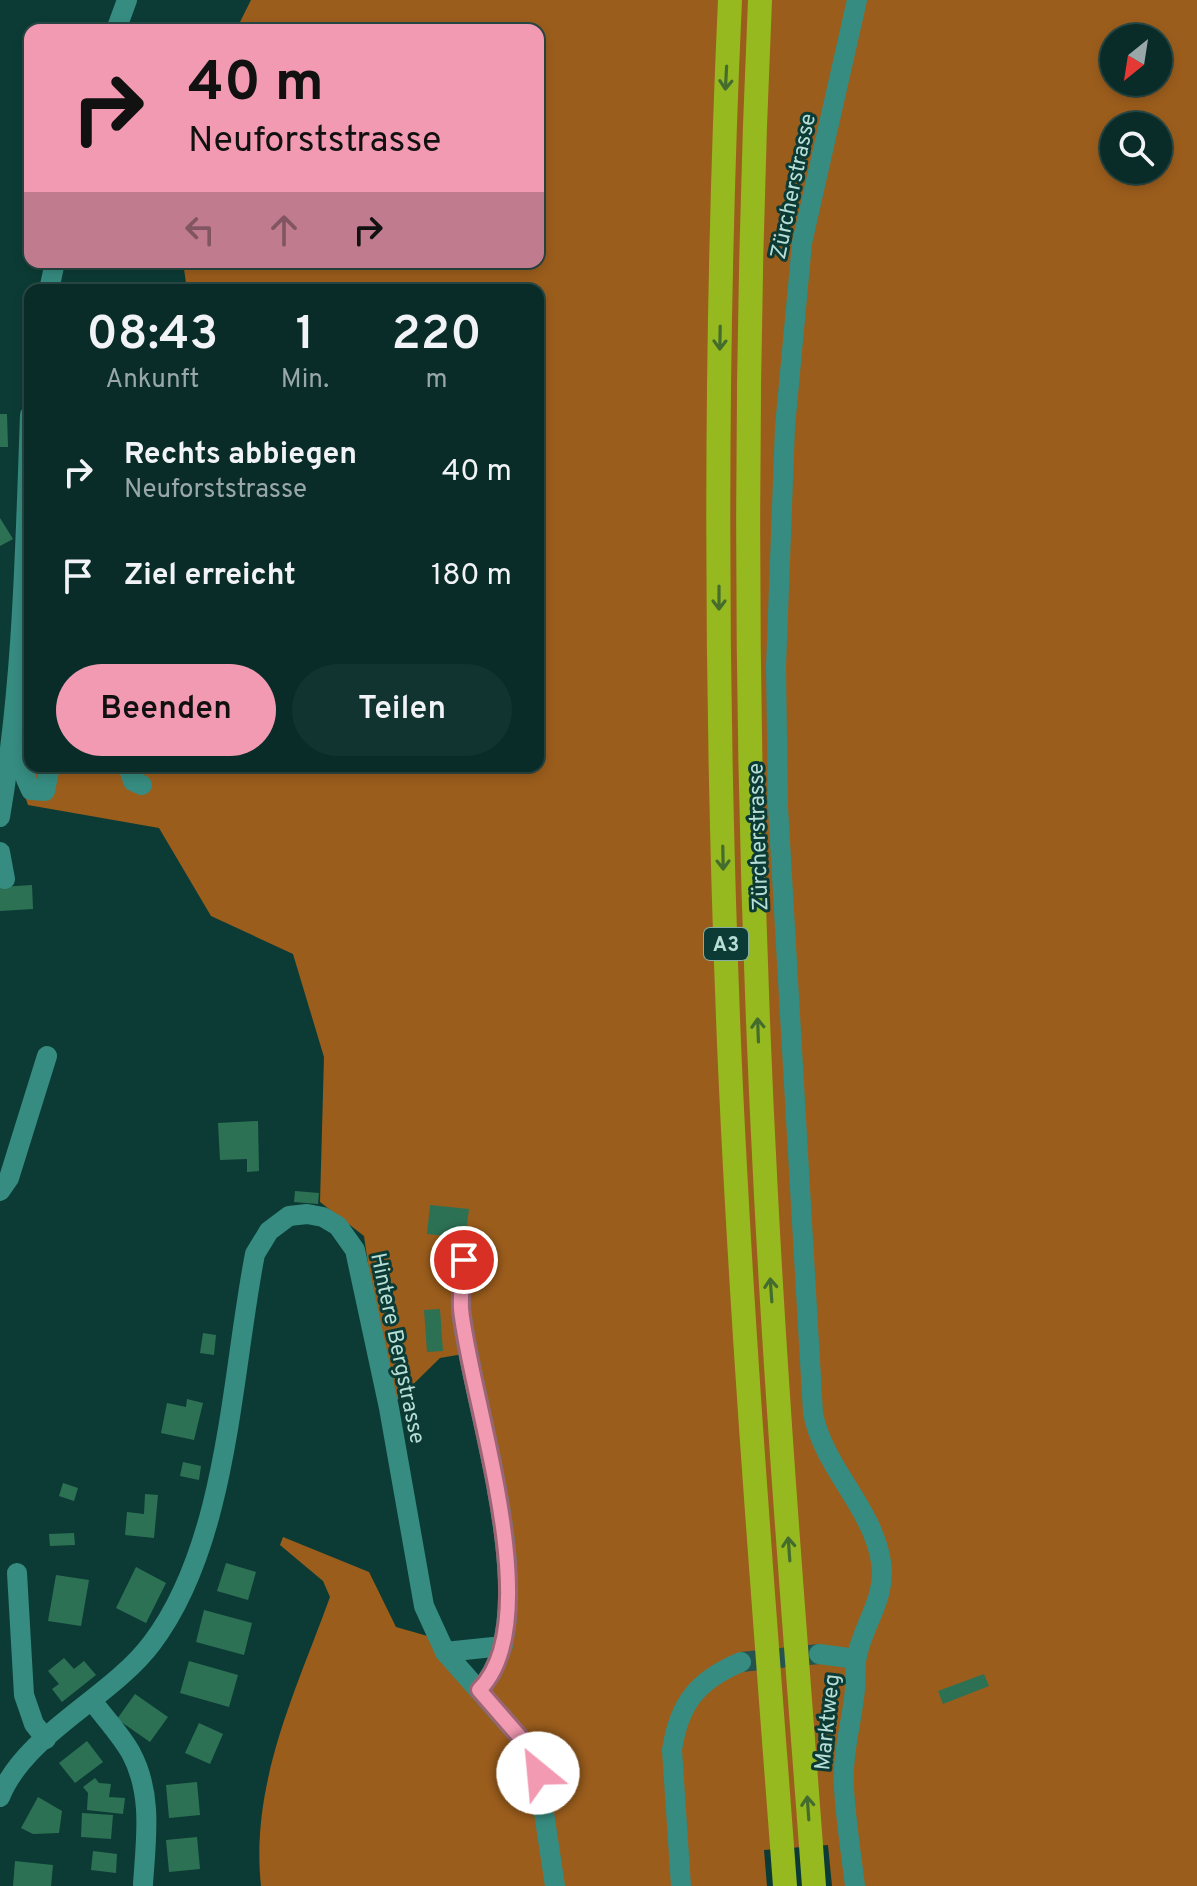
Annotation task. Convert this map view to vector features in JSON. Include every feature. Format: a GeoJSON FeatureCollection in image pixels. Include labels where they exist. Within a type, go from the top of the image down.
{"type":"FeatureCollection","features":[{"type":"Feature","properties":{"kind":"highway","name":"A3"},"geometry":{"type":"LineString","coordinates":[[730,0],[723,157],[718,488],[724,896],[747,1370],[785,1886]]}},
{"type":"Feature","properties":{"kind":"highway","name":"A3"},"geometry":{"type":"LineString","coordinates":[[760,0],[748,497],[752,874],[770,1270],[814,1886]]}},
{"type":"Feature","properties":{"kind":"street"},"geometry":{"type":"LineString","coordinates":[[118,24],[127,0]]}},
{"type":"Feature","properties":{"kind":"street","name":"Zürcherstrasse"},"geometry":{"type":"LineString","coordinates":[[856,1659],[878,1604],[881,1560],[871,1531],[816,1431],[813,1413],[778,807],[776,667],[785,427],[802,243],[857,0]]}},
{"type":"Feature","properties":{"kind":"street"},"geometry":{"type":"LineString","coordinates":[[0,817],[12,746],[24,598]]}},
{"type":"Feature","properties":{"kind":"street"},"geometry":{"type":"LineString","coordinates":[[12,746],[23,749],[24,758]]}},
{"type":"Feature","properties":{"kind":"street"},"geometry":{"type":"LineString","coordinates":[[25,772],[27,786],[31,790],[45,791],[49,772]]}},
{"type":"Feature","properties":{"kind":"street"},"geometry":{"type":"LineString","coordinates":[[130,772],[133,781],[142,785]]}},
{"type":"Feature","properties":{"kind":"street"},"geometry":{"type":"LineString","coordinates":[[0,852],[5,879]]}},
{"type":"Feature","properties":{"kind":"street"},"geometry":{"type":"LineString","coordinates":[[0,1191],[9,1178],[47,1056]]}},
{"type":"Feature","properties":{"kind":"street","name":"Hintere Bergstrasse"},"geometry":{"type":"LineString","coordinates":[[0,1797],[15,1771],[46,1739],[121,1679],[152,1643],[177,1605],[201,1551],[218,1477],[255,1254],[269,1231],[289,1216],[323,1217],[349,1237],[355,1250],[389,1408],[424,1606],[445,1652],[519,1736],[538,1773],[555,1886]]}},
{"type":"Feature","properties":{"kind":"street"},"geometry":{"type":"LineString","coordinates":[[464,1260],[461,1307],[510,1592],[503,1646],[490,1679],[479,1690]]}},
{"type":"Feature","properties":{"kind":"street"},"geometry":{"type":"LineString","coordinates":[[17,1573],[24,1695],[34,1724],[46,1739]]}},
{"type":"Feature","properties":{"kind":"street"},"geometry":{"type":"LineString","coordinates":[[445,1652],[503,1646]]}},
{"type":"Feature","properties":{"kind":"street"},"geometry":{"type":"LineString","coordinates":[[819,1654],[856,1659]]}},
{"type":"Feature","properties":{"kind":"street","name":"Marktweg"},"geometry":{"type":"LineString","coordinates":[[855,1886],[844,1787],[844,1750],[854,1696],[856,1659]]}},
{"type":"Feature","properties":{"kind":"street"},"geometry":{"type":"LineString","coordinates":[[681,1886],[672,1750],[675,1730],[691,1696],[712,1674],[741,1662]]}},
{"type":"Feature","properties":{"kind":"street"},"geometry":{"type":"LineString","coordinates":[[93,1702],[130,1752],[144,1786],[148,1818],[143,1884]]}},
{"type":"Feature","properties":{"kind":"shaded area"},"geometry":{"type":"Polygon","coordinates":[[[251,0],[1197,0],[1197,1886],[832,1886],[828,1845],[764,1850],[767,1886],[261,1886],[259,1848],[269,1774],[290,1703],[330,1597],[323,1581],[280,1545],[283,1537],[369,1572],[396,1627],[438,1639],[479,1690],[507,1622],[469,1353],[440,1358],[389,1408],[364,1236],[320,1202],[324,1057],[293,954],[211,916],[159,828],[28,805],[16,770],[24,709],[24,772],[544,772],[544,284],[186,284],[184,268],[544,268],[544,24],[239,24],[251,0]]]}},
{"type":"Feature","properties":{"kind":"building"},"geometry":{"type":"Polygon","coordinates":[[[0,414],[7,414],[8,447],[0,447],[0,414]]]}},
{"type":"Feature","properties":{"kind":"building"},"geometry":{"type":"Polygon","coordinates":[[[0,518],[13,539],[0,546],[0,518]]]}},
{"type":"Feature","properties":{"kind":"building"},"geometry":{"type":"Polygon","coordinates":[[[32,885],[33,909],[0,911],[0,887],[32,885]]]}},
{"type":"Feature","properties":{"kind":"building"},"geometry":{"type":"Polygon","coordinates":[[[258,1121],[259,1171],[247,1172],[247,1159],[220,1160],[218,1123],[258,1121]]]}},
{"type":"Feature","properties":{"kind":"building"},"geometry":{"type":"Polygon","coordinates":[[[295,1191],[319,1193],[318,1204],[294,1202],[295,1191]]]}},
{"type":"Feature","properties":{"kind":"building"},"geometry":{"type":"Polygon","coordinates":[[[430,1205],[469,1209],[465,1238],[427,1234],[430,1205]]]}},
{"type":"Feature","properties":{"kind":"building"},"geometry":{"type":"Polygon","coordinates":[[[440,1309],[443,1351],[427,1352],[424,1310],[440,1309]]]}},
{"type":"Feature","properties":{"kind":"building"},"geometry":{"type":"Polygon","coordinates":[[[203,1333],[216,1335],[214,1355],[200,1353],[203,1333]]]}},
{"type":"Feature","properties":{"kind":"building"},"geometry":{"type":"Polygon","coordinates":[[[187,1399],[203,1403],[194,1440],[161,1433],[167,1403],[186,1407],[187,1399]]]}},
{"type":"Feature","properties":{"kind":"building"},"geometry":{"type":"Polygon","coordinates":[[[183,1462],[201,1466],[199,1480],[180,1476],[183,1462]]]}},
{"type":"Feature","properties":{"kind":"building"},"geometry":{"type":"Polygon","coordinates":[[[63,1483],[78,1488],[74,1501],[59,1496],[63,1483]]]}},
{"type":"Feature","properties":{"kind":"building"},"geometry":{"type":"Polygon","coordinates":[[[145,1494],[158,1495],[154,1538],[125,1535],[127,1512],[144,1514],[145,1494]]]}},
{"type":"Feature","properties":{"kind":"building"},"geometry":{"type":"Polygon","coordinates":[[[74,1533],[75,1545],[50,1546],[49,1534],[74,1533]]]}},
{"type":"Feature","properties":{"kind":"building"},"geometry":{"type":"Polygon","coordinates":[[[226,1563],[256,1572],[248,1600],[217,1591],[226,1563]]]}},
{"type":"Feature","properties":{"kind":"building"},"geometry":{"type":"Polygon","coordinates":[[[136,1567],[166,1583],[146,1623],[116,1608],[136,1567]]]}},
{"type":"Feature","properties":{"kind":"building"},"geometry":{"type":"Polygon","coordinates":[[[56,1575],[89,1580],[81,1626],[48,1621],[56,1575]]]}},
{"type":"Feature","properties":{"kind":"building"},"geometry":{"type":"Polygon","coordinates":[[[204,1610],[252,1623],[244,1655],[196,1642],[204,1610]]]}},
{"type":"Feature","properties":{"kind":"building"},"geometry":{"type":"Polygon","coordinates":[[[64,1658],[74,1669],[84,1661],[96,1675],[62,1702],[52,1689],[59,1684],[48,1671],[64,1658]]]}},
{"type":"Feature","properties":{"kind":"building"},"geometry":{"type":"Polygon","coordinates":[[[189,1661],[238,1675],[229,1707],[180,1693],[189,1661]]]}},
{"type":"Feature","properties":{"kind":"building"},"geometry":{"type":"Polygon","coordinates":[[[984,1674],[989,1686],[943,1704],[938,1691],[984,1674]]]}},
{"type":"Feature","properties":{"kind":"building"},"geometry":{"type":"Polygon","coordinates":[[[135,1694],[168,1717],[150,1742],[117,1719],[135,1694]]]}},
{"type":"Feature","properties":{"kind":"building"},"geometry":{"type":"Polygon","coordinates":[[[199,1723],[223,1734],[210,1764],[185,1753],[199,1723]]]}},
{"type":"Feature","properties":{"kind":"building"},"geometry":{"type":"Polygon","coordinates":[[[87,1741],[103,1762],[75,1783],[59,1763],[87,1741]]]}},
{"type":"Feature","properties":{"kind":"building"},"geometry":{"type":"Polygon","coordinates":[[[95,1778],[99,1783],[111,1784],[109,1797],[125,1798],[123,1814],[87,1810],[88,1793],[83,1787],[95,1778]]]}},
{"type":"Feature","properties":{"kind":"building"},"geometry":{"type":"Polygon","coordinates":[[[197,1782],[200,1815],[169,1818],[166,1785],[197,1782]]]}},
{"type":"Feature","properties":{"kind":"building"},"geometry":{"type":"Polygon","coordinates":[[[38,1797],[62,1811],[59,1833],[33,1834],[21,1828],[38,1797]]]}},
{"type":"Feature","properties":{"kind":"building"},"geometry":{"type":"Polygon","coordinates":[[[82,1813],[113,1815],[111,1839],[81,1837],[82,1813]]]}},
{"type":"Feature","properties":{"kind":"building"},"geometry":{"type":"Polygon","coordinates":[[[197,1837],[200,1869],[169,1872],[166,1840],[197,1837]]]}},
{"type":"Feature","properties":{"kind":"building"},"geometry":{"type":"Polygon","coordinates":[[[93,1851],[117,1854],[116,1873],[91,1870],[93,1851]]]}},
{"type":"Feature","properties":{"kind":"building"},"geometry":{"type":"Polygon","coordinates":[[[15,1861],[53,1865],[51,1886],[13,1886],[15,1861]]]}},
{"type":"Feature","properties":{"kind":"tunnel"},"geometry":{"type":"LineString","coordinates":[[741,1662],[819,1654]]}},
{"type":"Feature","properties":{"kind":"route"},"geometry":{"type":"LineString","coordinates":[[464,1260],[461,1307],[483,1417],[510,1592],[503,1646],[490,1679],[479,1690],[519,1736],[538,1773]]}}]}
